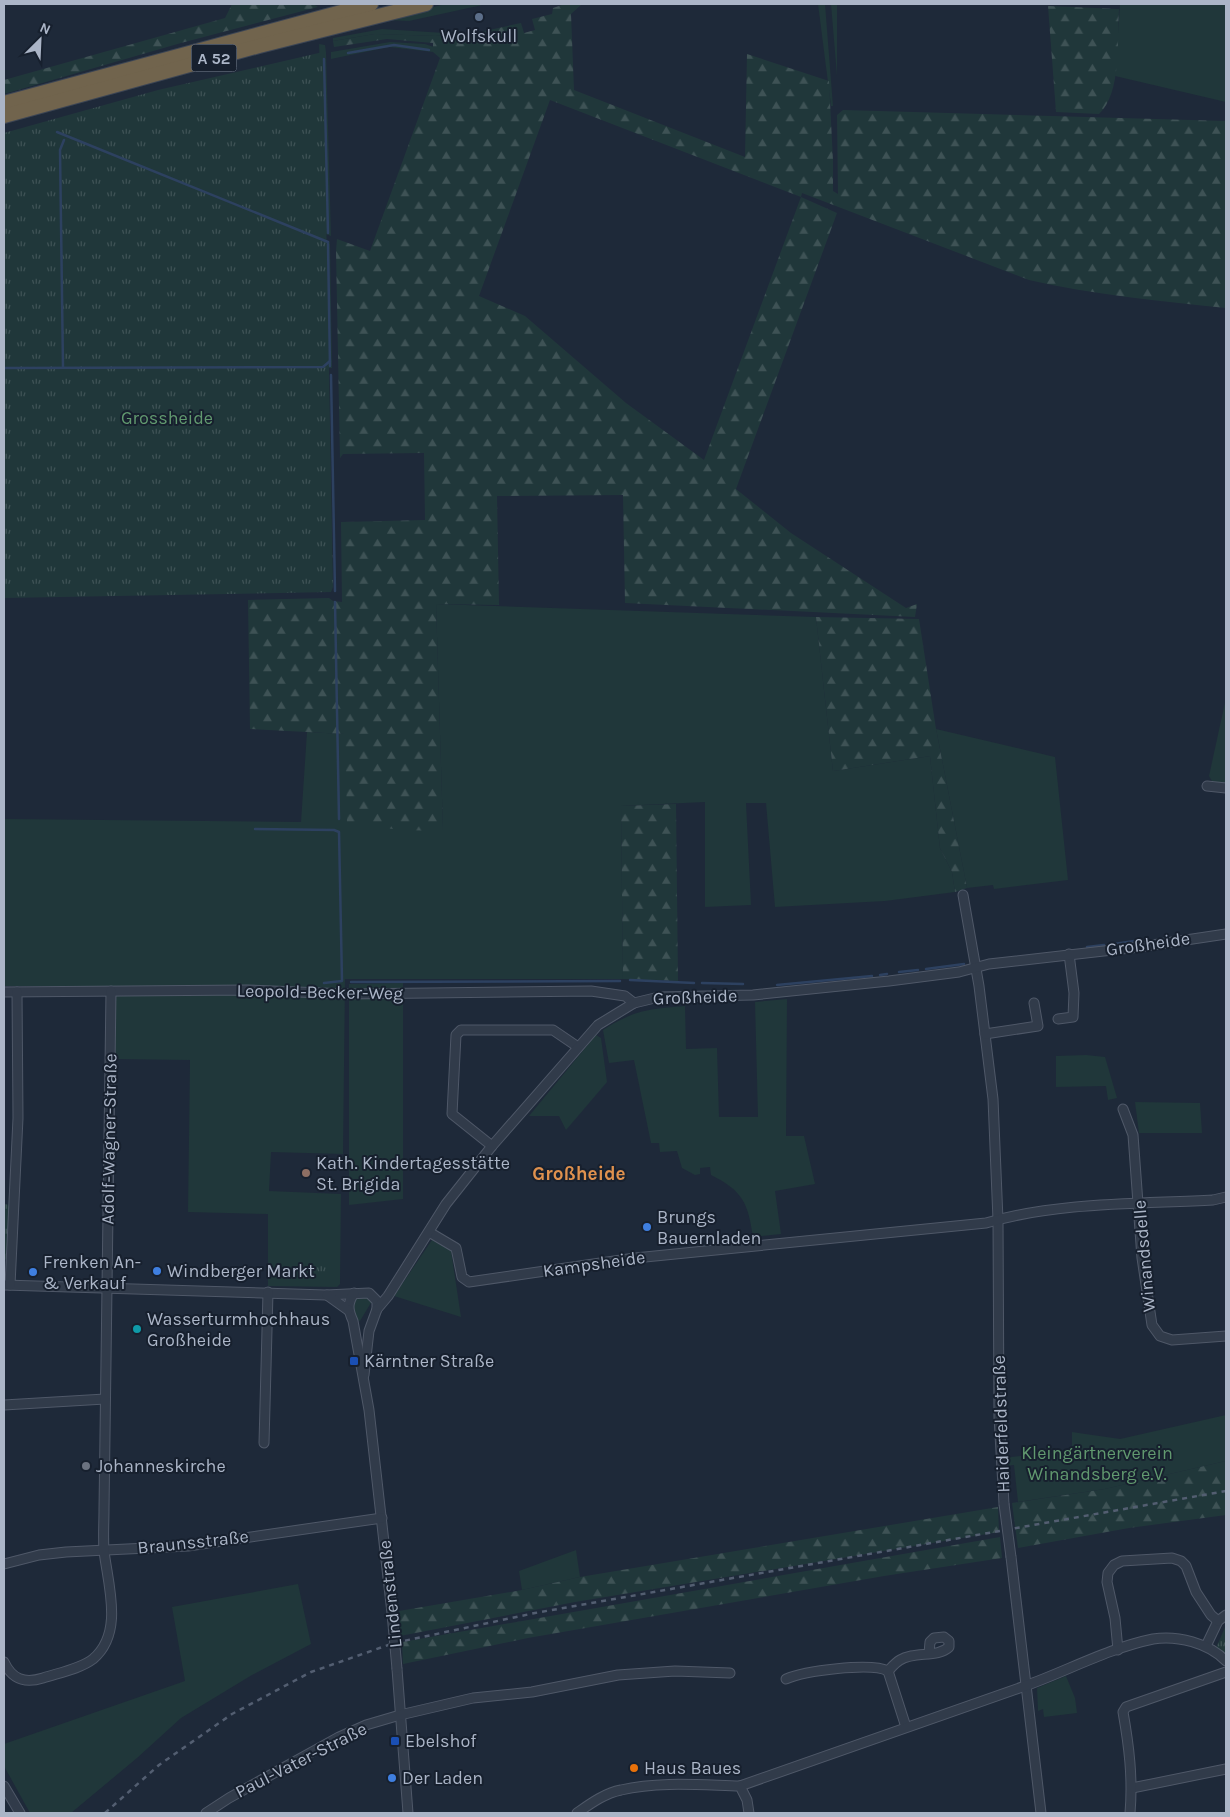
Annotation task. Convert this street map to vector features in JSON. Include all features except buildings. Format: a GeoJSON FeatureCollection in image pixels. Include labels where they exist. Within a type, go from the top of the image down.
{"type":"FeatureCollection","features":[{"type":"Feature","properties":{"kind":"highway","name":"A 52"},"geometry":{"type":"LineString","coordinates":[[4,103],[371,4]]}},
{"type":"Feature","properties":{"kind":"highway","name":"A 52"},"geometry":{"type":"LineString","coordinates":[[4,116],[259,46],[426,4]]}},
{"type":"Feature","properties":{"kind":"street"},"geometry":{"type":"LineString","coordinates":[[1207,786],[1226,788]]}},
{"type":"Feature","properties":{"kind":"street","name":"Haiderfeldstraße"},"geometry":{"type":"LineString","coordinates":[[963,895],[976,968],[992,1099],[998,1220],[999,1417],[1004,1504],[1028,1685],[1041,1813]]}},
{"type":"Feature","properties":{"kind":"street","name":"Großheide"},"geometry":{"type":"LineString","coordinates":[[377,1309],[388,1296],[446,1204],[492,1146],[598,1025],[634,1003],[659,997],[753,995],[803,991],[976,968],[989,964],[1226,934]]}},
{"type":"Feature","properties":{"kind":"street"},"geometry":{"type":"LineString","coordinates":[[1058,1019],[1074,1017],[1074,993],[1069,954]]}},
{"type":"Feature","properties":{"kind":"street","name":"Leopold-Becker-Weg"},"geometry":{"type":"LineString","coordinates":[[4,992],[248,990],[347,994],[591,991],[625,996],[634,1003]]}},
{"type":"Feature","properties":{"kind":"street","name":"Adolf-Wagner-Straße"},"geometry":{"type":"LineString","coordinates":[[4,1662],[9,1673],[24,1682],[35,1681],[81,1665],[92,1659],[104,1646],[110,1632],[112,1614],[104,1548],[110,991]]}},
{"type":"Feature","properties":{"kind":"street"},"geometry":{"type":"LineString","coordinates":[[16,992],[18,1109],[14,1199],[7,1285],[326,1295],[364,1292],[374,1296],[377,1309],[374,1319],[364,1325],[353,1321],[348,1310],[349,1300],[354,1293]]}},
{"type":"Feature","properties":{"kind":"street"},"geometry":{"type":"LineString","coordinates":[[985,1034],[1038,1026],[1034,1003]]}},
{"type":"Feature","properties":{"kind":"street"},"geometry":{"type":"LineString","coordinates":[[492,1146],[452,1114],[456,1035],[461,1030],[553,1030],[578,1047]]}},
{"type":"Feature","properties":{"kind":"street","name":"Winandsdelle"},"geometry":{"type":"LineString","coordinates":[[1123,1109],[1133,1135],[1142,1258],[1152,1325],[1160,1336],[1172,1340],[1226,1336]]}},
{"type":"Feature","properties":{"kind":"street","name":"Kampsheide"},"geometry":{"type":"LineString","coordinates":[[429,1232],[456,1248],[462,1277],[469,1282],[634,1258],[986,1223],[1010,1216],[1083,1208],[1213,1200],[1226,1197]]}},
{"type":"Feature","properties":{"kind":"street"},"geometry":{"type":"LineString","coordinates":[[4,1198],[14,1199]]}},
{"type":"Feature","properties":{"kind":"street","name":"Großheide"},"geometry":{"type":"LineString","coordinates":[[374,1296],[385,1293],[393,1286]]}},
{"type":"Feature","properties":{"kind":"street"},"geometry":{"type":"LineString","coordinates":[[264,1443],[268,1292]]}},
{"type":"Feature","properties":{"kind":"street"},"geometry":{"type":"LineString","coordinates":[[326,1295],[348,1310]]}},
{"type":"Feature","properties":{"kind":"street","name":"Lindenstraße"},"geometry":{"type":"LineString","coordinates":[[364,1375],[367,1340],[374,1319]]}},
{"type":"Feature","properties":{"kind":"street","name":"Lindenstraße"},"geometry":{"type":"LineString","coordinates":[[353,1321],[364,1375],[382,1518],[397,1669],[408,1813]]}},
{"type":"Feature","properties":{"kind":"street"},"geometry":{"type":"LineString","coordinates":[[4,1405],[105,1399]]}},
{"type":"Feature","properties":{"kind":"street","name":"Braunsstraße"},"geometry":{"type":"LineString","coordinates":[[4,1564],[39,1555],[104,1548],[152,1549],[188,1546],[382,1518]]}},
{"type":"Feature","properties":{"kind":"street"},"geometry":{"type":"LineString","coordinates":[[1118,1650],[1115,1618],[1107,1582],[1108,1573],[1114,1565],[1122,1561],[1172,1558],[1181,1560],[1186,1566],[1196,1592],[1211,1615],[1218,1621]]}},
{"type":"Feature","properties":{"kind":"street"},"geometry":{"type":"LineString","coordinates":[[1206,1646],[1218,1621],[1226,1615]]}},
{"type":"Feature","properties":{"kind":"street"},"geometry":{"type":"LineString","coordinates":[[577,1813],[601,1797],[620,1790],[661,1785],[740,1786],[1028,1685],[1118,1650],[1155,1639],[1185,1640],[1206,1646],[1226,1661]]}},
{"type":"Feature","properties":{"kind":"street"},"geometry":{"type":"LineString","coordinates":[[888,1671],[899,1660],[913,1655],[929,1653]]}},
{"type":"Feature","properties":{"kind":"street"},"geometry":{"type":"LineString","coordinates":[[786,1679],[798,1673],[880,1667],[888,1671],[906,1727]]}},
{"type":"Feature","properties":{"kind":"street"},"geometry":{"type":"LineString","coordinates":[[400,1715],[465,1700],[532,1692],[618,1675],[675,1671],[730,1673]]}},
{"type":"Feature","properties":{"kind":"street"},"geometry":{"type":"LineString","coordinates":[[1130,1813],[1132,1788],[1131,1759],[1123,1712],[1126,1707],[1226,1672]]}},
{"type":"Feature","properties":{"kind":"street","name":"Paul-Vater-Straße"},"geometry":{"type":"LineString","coordinates":[[206,1813],[229,1798],[339,1737],[366,1725],[400,1715]]}},
{"type":"Feature","properties":{"kind":"street"},"geometry":{"type":"LineString","coordinates":[[1132,1788],[1226,1769]]}},
{"type":"Feature","properties":{"kind":"street"},"geometry":{"type":"LineString","coordinates":[[4,1786],[20,1813]]}},
{"type":"Feature","properties":{"kind":"street"},"geometry":{"type":"LineString","coordinates":[[740,1786],[747,1800],[749,1813]]}},
{"type":"Feature","properties":{"kind":"green space"},"geometry":{"type":"Polygon","coordinates":[[[232,4],[313,4],[318,7],[181,43],[4,94],[4,80],[225,18],[232,4]]]}},
{"type":"Feature","properties":{"kind":"green space"},"geometry":{"type":"Polygon","coordinates":[[[445,4],[487,4],[409,21],[385,20],[445,4]]]}},
{"type":"Feature","properties":{"kind":"green space"},"geometry":{"type":"Polygon","coordinates":[[[565,4],[582,4],[571,14],[574,90],[745,157],[747,54],[829,81],[833,191],[838,194],[837,115],[843,110],[1226,121],[1226,308],[1102,294],[1029,280],[802,193],[801,197],[837,213],[736,489],[791,533],[906,608],[917,604],[915,617],[625,603],[623,495],[497,496],[499,605],[436,604],[443,831],[401,830],[347,823],[345,734],[250,729],[248,600],[329,598],[333,601],[342,602],[341,522],[425,520],[424,453],[343,454],[340,458],[336,251],[337,239],[370,251],[440,58],[433,52],[433,43],[387,39],[334,47],[333,41],[375,34],[450,35],[452,38],[521,23],[524,33],[535,30],[532,19],[552,14],[553,8],[565,4]],[[550,100],[479,296],[525,316],[626,403],[704,460],[801,197],[550,100]]]}},
{"type":"Feature","properties":{"kind":"green space"},"geometry":{"type":"Polygon","coordinates":[[[818,4],[825,4],[833,106],[831,106],[818,4]]]}},
{"type":"Feature","properties":{"kind":"green space"},"geometry":{"type":"Polygon","coordinates":[[[831,4],[837,4],[837,76],[831,4]]]}},
{"type":"Feature","properties":{"kind":"green space"},"geometry":{"type":"Polygon","coordinates":[[[1120,4],[1226,4],[1226,102],[1115,76],[1120,4]]]}},
{"type":"Feature","properties":{"kind":"green space"},"geometry":{"type":"Polygon","coordinates":[[[1048,6],[1119,9],[1115,79],[1112,93],[1099,114],[1056,112],[1048,6]]]}},
{"type":"Feature","properties":{"kind":"green space"},"geometry":{"type":"Polygon","coordinates":[[[382,29],[445,33],[450,35],[375,34],[333,41],[333,38],[382,29]]]}},
{"type":"Feature","properties":{"kind":"green space"},"geometry":{"type":"Polygon","coordinates":[[[390,42],[425,44],[434,47],[433,52],[389,47],[331,59],[331,52],[390,42]]]}},
{"type":"Feature","properties":{"kind":"green space"},"geometry":{"type":"Polygon","coordinates":[[[319,44],[325,45],[326,52],[331,236],[326,234],[319,44]]]}},
{"type":"Feature","properties":{"kind":"green space","name":"Grossheide"},"geometry":{"type":"Polygon","coordinates":[[[323,52],[333,587],[331,592],[4,598],[4,133],[158,90],[323,52]]]}},
{"type":"Feature","properties":{"kind":"green space"},"geometry":{"type":"Polygon","coordinates":[[[56,130],[330,242],[332,368],[329,368],[56,130]]]}},
{"type":"Feature","properties":{"kind":"green space"},"geometry":{"type":"Polygon","coordinates":[[[436,604],[816,617],[833,771],[930,756],[940,848],[952,872],[955,892],[885,901],[775,907],[766,803],[746,803],[751,905],[705,907],[705,802],[621,806],[623,979],[345,979],[343,1154],[271,1152],[269,1191],[341,1194],[340,1284],[337,1287],[268,1286],[268,1214],[188,1212],[190,1060],[115,1059],[116,986],[4,986],[4,819],[301,822],[307,732],[345,734],[443,831],[436,604]]]}},
{"type":"Feature","properties":{"kind":"green space"},"geometry":{"type":"Polygon","coordinates":[[[816,617],[919,619],[936,729],[967,888],[955,892],[952,872],[940,848],[930,756],[833,771],[816,617]]]}},
{"type":"Feature","properties":{"kind":"green space"},"geometry":{"type":"Polygon","coordinates":[[[1226,698],[1226,784],[1213,783],[1209,776],[1226,698]]]}},
{"type":"Feature","properties":{"kind":"green space"},"geometry":{"type":"Polygon","coordinates":[[[936,729],[1055,757],[1068,880],[994,889],[993,885],[967,888],[936,729]]]}},
{"type":"Feature","properties":{"kind":"green space"},"geometry":{"type":"Polygon","coordinates":[[[676,804],[678,981],[623,979],[621,806],[676,804]]]}},
{"type":"Feature","properties":{"kind":"green space"},"geometry":{"type":"Polygon","coordinates":[[[403,983],[403,1199],[349,1205],[349,984],[403,983]]]}},
{"type":"Feature","properties":{"kind":"green space"},"geometry":{"type":"Polygon","coordinates":[[[787,999],[786,1136],[804,1136],[815,1184],[775,1191],[781,1234],[753,1237],[749,1215],[742,1199],[730,1187],[711,1175],[710,1167],[700,1168],[700,1174],[695,1175],[682,1168],[677,1151],[660,1152],[659,1143],[651,1143],[634,1060],[609,1063],[603,1030],[633,1014],[661,1008],[685,1006],[686,1049],[717,1048],[719,1117],[758,1117],[755,1002],[787,999]]]}},
{"type":"Feature","properties":{"kind":"green space"},"geometry":{"type":"Polygon","coordinates":[[[596,1035],[601,1038],[607,1082],[566,1130],[559,1116],[529,1116],[596,1035]]]}},
{"type":"Feature","properties":{"kind":"green space"},"geometry":{"type":"Polygon","coordinates":[[[1086,1055],[1105,1057],[1117,1098],[1108,1100],[1106,1086],[1056,1087],[1056,1056],[1086,1055]]]}},
{"type":"Feature","properties":{"kind":"green space"},"geometry":{"type":"Polygon","coordinates":[[[1135,1102],[1200,1103],[1202,1133],[1139,1133],[1135,1102]]]}},
{"type":"Feature","properties":{"kind":"green space"},"geometry":{"type":"Polygon","coordinates":[[[4,1204],[10,1205],[8,1260],[4,1260],[4,1204]]]}},
{"type":"Feature","properties":{"kind":"green space"},"geometry":{"type":"Polygon","coordinates":[[[432,1240],[451,1251],[461,1317],[394,1296],[432,1240]]]}},
{"type":"Feature","properties":{"kind":"green space"},"geometry":{"type":"Polygon","coordinates":[[[298,1259],[328,1260],[328,1272],[298,1271],[298,1259]]]}},
{"type":"Feature","properties":{"kind":"green space"},"geometry":{"type":"Polygon","coordinates":[[[357,1297],[368,1298],[372,1301],[360,1321],[357,1320],[352,1303],[357,1297]]]}},
{"type":"Feature","properties":{"kind":"green space","name":"Kleingärtnerverein Winandsberg e.V."},"geometry":{"type":"Polygon","coordinates":[[[1226,1415],[1226,1461],[1105,1489],[1018,1502],[1014,1465],[1004,1466],[994,1459],[1072,1450],[1072,1432],[1120,1439],[1226,1415]]]}},
{"type":"Feature","properties":{"kind":"green space"},"geometry":{"type":"Polygon","coordinates":[[[1104,1461],[1113,1462],[1114,1472],[1126,1472],[1126,1478],[1104,1479],[1104,1461]]]}},
{"type":"Feature","properties":{"kind":"green space"},"geometry":{"type":"Polygon","coordinates":[[[1226,1461],[1226,1515],[1129,1528],[1018,1548],[1012,1503],[1105,1489],[1226,1461]]]}},
{"type":"Feature","properties":{"kind":"green space"},"geometry":{"type":"Polygon","coordinates":[[[998,1507],[999,1532],[575,1602],[400,1636],[399,1611],[522,1590],[580,1577],[998,1507]]]}},
{"type":"Feature","properties":{"kind":"green space"},"geometry":{"type":"Polygon","coordinates":[[[1000,1537],[1002,1558],[884,1576],[528,1638],[403,1664],[402,1642],[1000,1537]]]}},
{"type":"Feature","properties":{"kind":"green space"},"geometry":{"type":"Polygon","coordinates":[[[576,1550],[580,1577],[522,1590],[519,1571],[576,1550]]]}},
{"type":"Feature","properties":{"kind":"green space"},"geometry":{"type":"Polygon","coordinates":[[[298,1584],[311,1644],[252,1675],[181,1718],[137,1758],[71,1813],[30,1813],[4,1766],[4,1744],[185,1681],[172,1607],[298,1584]]]}},
{"type":"Feature","properties":{"kind":"green space"},"geometry":{"type":"Polygon","coordinates":[[[1226,1625],[1226,1656],[1216,1648],[1226,1625]]]}},
{"type":"Feature","properties":{"kind":"green space"},"geometry":{"type":"Polygon","coordinates":[[[1066,1676],[1075,1698],[1077,1713],[1044,1717],[1043,1709],[1038,1711],[1037,1688],[1066,1676]]]}},
{"type":"Feature","properties":{"kind":"waterway"},"geometry":{"type":"LineString","coordinates":[[348,53],[394,45],[429,50]]}},
{"type":"Feature","properties":{"kind":"waterway"},"geometry":{"type":"LineString","coordinates":[[324,59],[328,233]]}},
{"type":"Feature","properties":{"kind":"waterway"},"geometry":{"type":"LineString","coordinates":[[57,132],[328,242]]}},
{"type":"Feature","properties":{"kind":"waterway"},"geometry":{"type":"LineString","coordinates":[[63,367],[60,150],[64,140]]}},
{"type":"Feature","properties":{"kind":"waterway"},"geometry":{"type":"LineString","coordinates":[[328,244],[330,366]]}},
{"type":"Feature","properties":{"kind":"waterway"},"geometry":{"type":"LineString","coordinates":[[4,368],[323,367],[330,361]]}},
{"type":"Feature","properties":{"kind":"waterway"},"geometry":{"type":"LineString","coordinates":[[331,375],[335,591]]}},
{"type":"Feature","properties":{"kind":"waterway"},"geometry":{"type":"LineString","coordinates":[[335,602],[339,819]]}},
{"type":"Feature","properties":{"kind":"waterway"},"geometry":{"type":"LineString","coordinates":[[255,829],[334,830],[339,832],[342,981],[324,983]]}},
{"type":"Feature","properties":{"kind":"waterway"},"geometry":{"type":"LineString","coordinates":[[1114,944],[1141,940]]}},
{"type":"Feature","properties":{"kind":"waterway"},"geometry":{"type":"LineString","coordinates":[[1087,947],[1104,945]]}},
{"type":"Feature","properties":{"kind":"waterway"},"geometry":{"type":"LineString","coordinates":[[926,969],[964,964]]}},
{"type":"Feature","properties":{"kind":"waterway"},"geometry":{"type":"LineString","coordinates":[[899,972],[918,970]]}},
{"type":"Feature","properties":{"kind":"waterway"},"geometry":{"type":"LineString","coordinates":[[880,975],[887,974]]}},
{"type":"Feature","properties":{"kind":"waterway"},"geometry":{"type":"LineString","coordinates":[[777,985],[872,976]]}},
{"type":"Feature","properties":{"kind":"waterway"},"geometry":{"type":"LineString","coordinates":[[630,980],[694,983]]}},
{"type":"Feature","properties":{"kind":"waterway"},"geometry":{"type":"LineString","coordinates":[[351,982],[620,981]]}},
{"type":"Feature","properties":{"kind":"waterway"},"geometry":{"type":"LineString","coordinates":[[702,983],[743,984]]}},
{"type":"Feature","properties":{"kind":"railway"},"geometry":{"type":"LineString","coordinates":[[105,1813],[159,1765],[232,1714],[311,1672],[394,1643],[535,1613],[1226,1491]]}},
{"type":"Feature","properties":{"kind":"place","name":"Wolfskull"},"geometry":{"type":"Point","coordinates":[479,17]}},
{"type":"Feature","properties":{"kind":"place","name":"Kath. Kindertagesstätte St. Brigida"},"geometry":{"type":"Point","coordinates":[306,1173]}},
{"type":"Feature","properties":{"kind":"place","name":"Brungs Bauernladen"},"geometry":{"type":"Point","coordinates":[647,1227]}},
{"type":"Feature","properties":{"kind":"place","name":"Windberger Markt"},"geometry":{"type":"Point","coordinates":[157,1271]}},
{"type":"Feature","properties":{"kind":"place","name":"Frenken An- & Verkauf"},"geometry":{"type":"Point","coordinates":[33,1272]}},
{"type":"Feature","properties":{"kind":"place","name":"Wasserturmhochhaus Großheide"},"geometry":{"type":"Point","coordinates":[137,1329]}},
{"type":"Feature","properties":{"kind":"place","name":"Kärntner Straße"},"geometry":{"type":"Point","coordinates":[354,1361]}},
{"type":"Feature","properties":{"kind":"place","name":"Johanneskirche"},"geometry":{"type":"Point","coordinates":[86,1466]}},
{"type":"Feature","properties":{"kind":"place","name":"Ebelshof"},"geometry":{"type":"Point","coordinates":[395,1741]}},
{"type":"Feature","properties":{"kind":"place","name":"Haus Baues"},"geometry":{"type":"Point","coordinates":[634,1768]}},
{"type":"Feature","properties":{"kind":"place","name":"Der Laden"},"geometry":{"type":"Point","coordinates":[392,1778]}},
{"type":"Feature","properties":{"kind":"district","name":"Großheide"},"geometry":{"type":"Point","coordinates":[579,1173]}}]}
